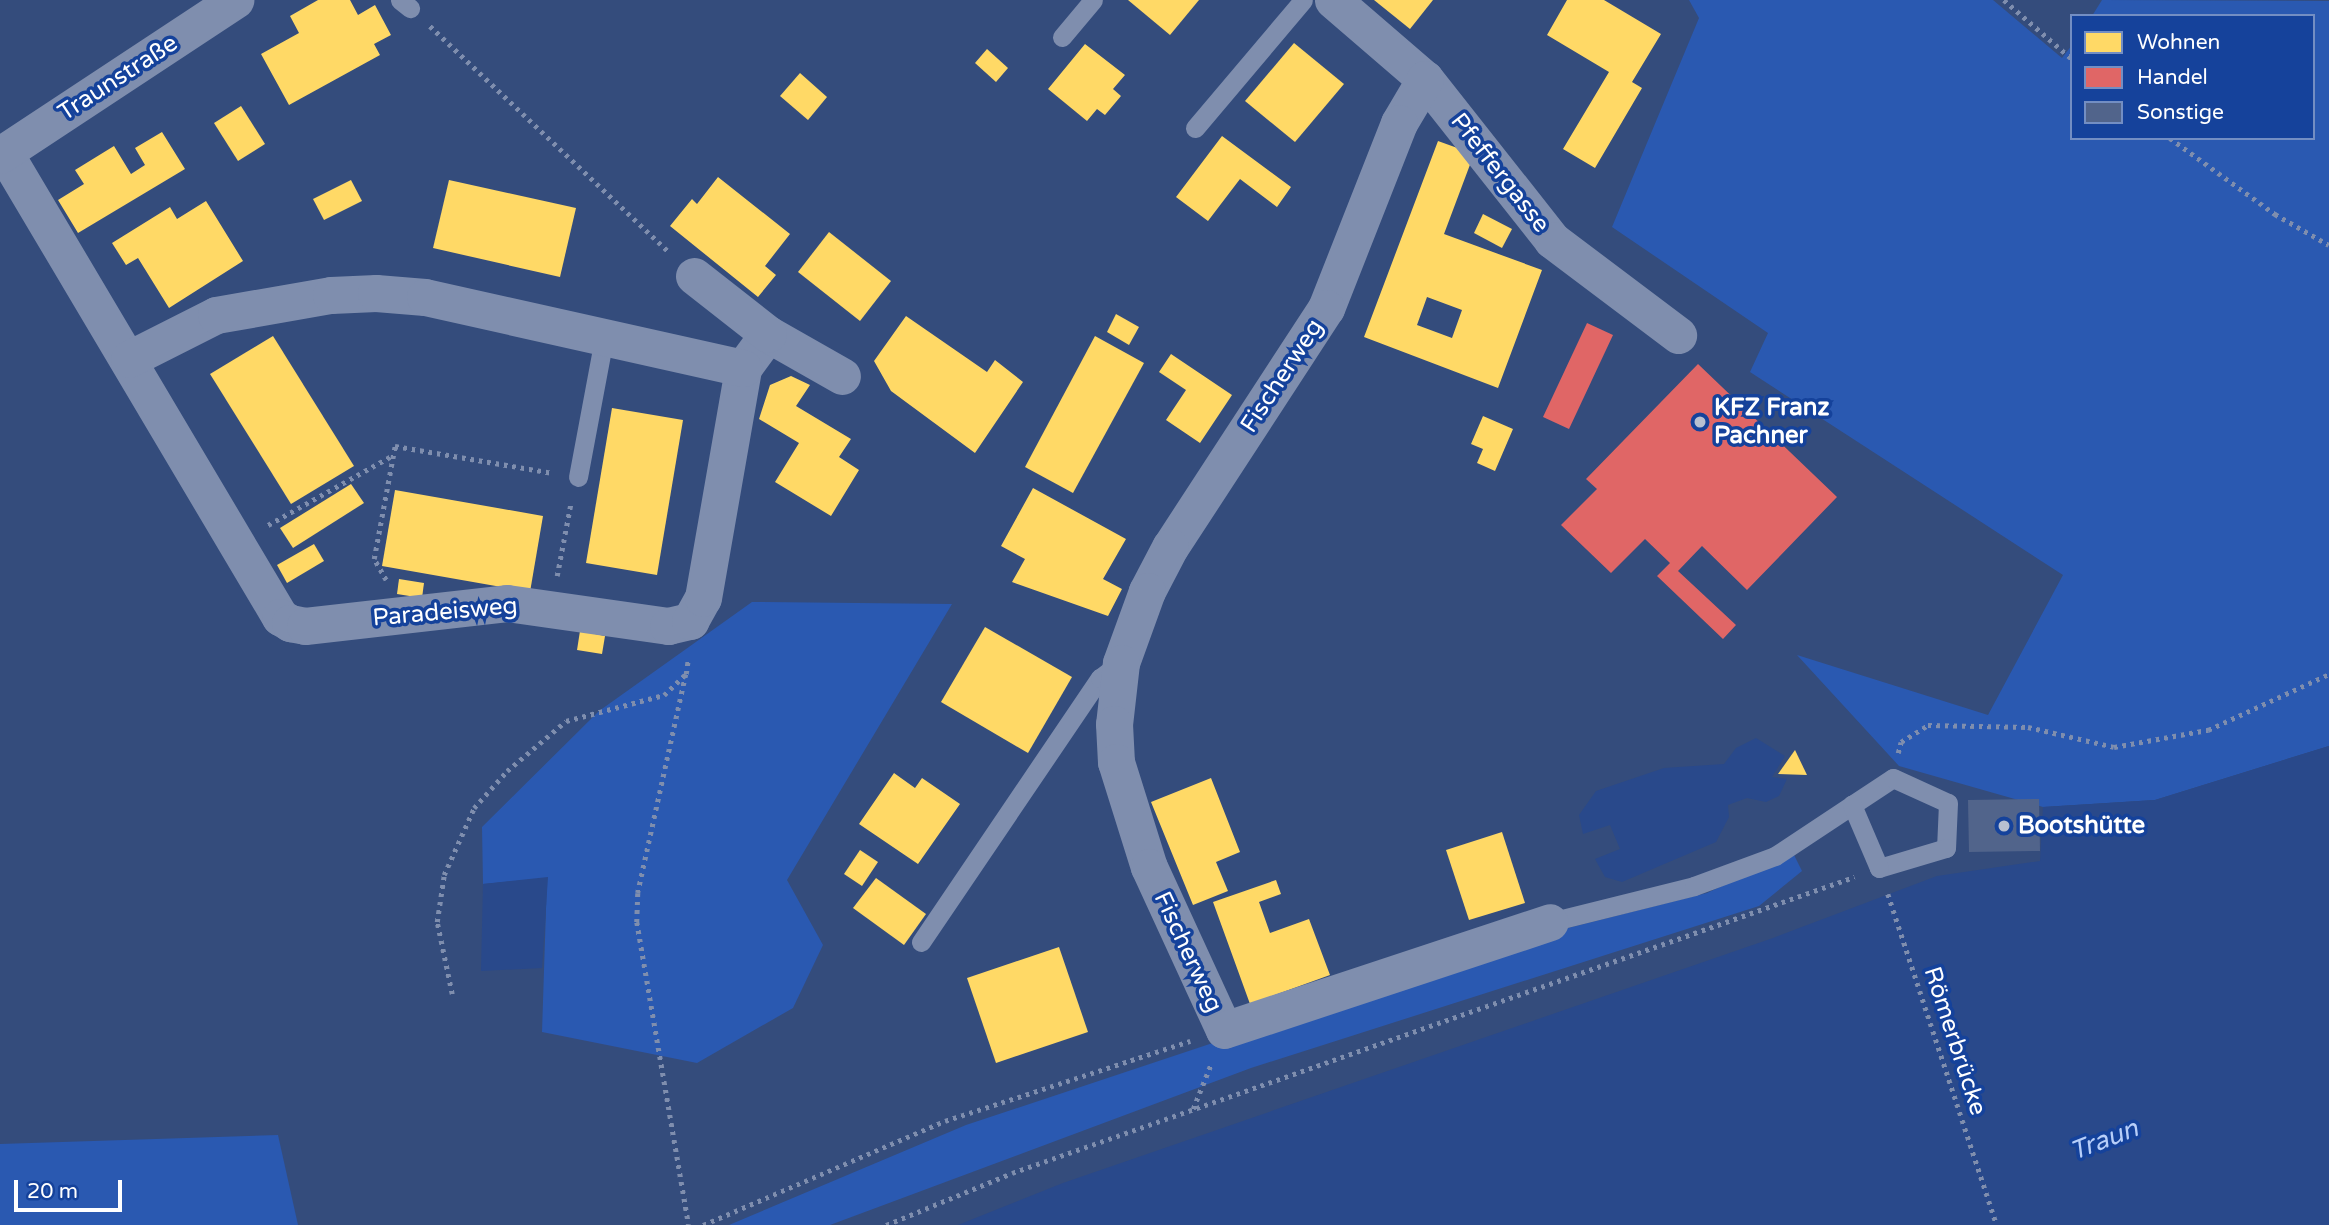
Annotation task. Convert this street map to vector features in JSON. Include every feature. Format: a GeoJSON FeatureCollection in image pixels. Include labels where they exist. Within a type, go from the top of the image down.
{"type":"FeatureCollection","features":[{"type":"Feature","properties":{"kind":"street","name":"Traunstraße"},"geometry":{"type":"LineString","coordinates":[[2,154],[235,0]]}},
{"type":"Feature","properties":{"kind":"street","name":"Pfeffergasse"},"geometry":{"type":"LineString","coordinates":[[1333,0],[1425,79],[1552,240],[1678,335]]}},
{"type":"Feature","properties":{"kind":"street","name":"Fischerweg"},"geometry":{"type":"LineString","coordinates":[[1425,79],[1399,123],[1326,307],[1170,547],[1147,591],[1121,663],[1114,724],[1116,762],[1127,807],[1149,867],[1224,1030],[1550,922]]}},
{"type":"Feature","properties":{"kind":"street","name":"Paradeisweg"},"geometry":{"type":"LineString","coordinates":[[2,154],[129,359],[280,617],[290,623],[305,626],[507,603],[667,626],[690,621]]}},
{"type":"Feature","properties":{"kind":"street"},"geometry":{"type":"LineString","coordinates":[[694,275],[768,334],[842,376]]}},
{"type":"Feature","properties":{"kind":"street"},"geometry":{"type":"LineString","coordinates":[[129,359],[216,315],[331,295],[425,297],[743,368]]}},
{"type":"Feature","properties":{"kind":"street"},"geometry":{"type":"LineString","coordinates":[[690,621],[703,598],[743,368],[768,334]]}},
{"type":"Feature","properties":{"kind":"lane"},"geometry":{"type":"LineString","coordinates":[[1062,37],[1093,0]]}},
{"type":"Feature","properties":{"kind":"lane"},"geometry":{"type":"LineString","coordinates":[[1195,128],[1303,0]]}},
{"type":"Feature","properties":{"kind":"lane"},"geometry":{"type":"LineString","coordinates":[[578,477],[604,338]]}},
{"type":"Feature","properties":{"kind":"lane","name":"Fischerweg"},"geometry":{"type":"LineString","coordinates":[[921,942],[1100,678],[1121,663]]}},
{"type":"Feature","properties":{"kind":"lane"},"geometry":{"type":"LineString","coordinates":[[1550,922],[1694,886],[1775,856],[1852,805],[1893,778],[1948,803],[1946,848],[1879,868],[1852,805]]}},
{"type":"Feature","properties":{"kind":"path"},"geometry":{"type":"LineString","coordinates":[[2004,0],[2070,57]]}},
{"type":"Feature","properties":{"kind":"path"},"geometry":{"type":"LineString","coordinates":[[405,4],[694,275]]}},
{"type":"Feature","properties":{"kind":"path"},"geometry":{"type":"LineString","coordinates":[[2173,140],[2275,214],[2329,245]]}},
{"type":"Feature","properties":{"kind":"path"},"geometry":{"type":"LineString","coordinates":[[405,615],[374,559],[395,446],[578,477],[552,608]]}},
{"type":"Feature","properties":{"kind":"path"},"geometry":{"type":"LineString","coordinates":[[237,543],[393,455]]}},
{"type":"Feature","properties":{"kind":"path"},"geometry":{"type":"LineString","coordinates":[[689,1225],[636,922],[638,893],[687,674],[690,621]]}},
{"type":"Feature","properties":{"kind":"path"},"geometry":{"type":"LineString","coordinates":[[452,994],[438,922],[444,875],[474,808],[507,771],[566,721],[664,695],[687,674]]}},
{"type":"Feature","properties":{"kind":"path"},"geometry":{"type":"LineString","coordinates":[[1893,778],[1901,742],[1928,725],[2028,727],[2114,747],[2208,730],[2329,674]]}},
{"type":"Feature","properties":{"kind":"path"},"geometry":{"type":"LineString","coordinates":[[886,1225],[1012,1173],[1879,868]]}},
{"type":"Feature","properties":{"kind":"path","name":"Römerbrücke"},"geometry":{"type":"LineString","coordinates":[[1879,868],[1997,1225]]}},
{"type":"Feature","properties":{"kind":"path"},"geometry":{"type":"LineString","coordinates":[[1193,1109],[1224,1030]]}},
{"type":"Feature","properties":{"kind":"path"},"geometry":{"type":"LineString","coordinates":[[704,1225],[945,1121],[1224,1030]]}},
{"type":"Feature","properties":{"kind":"shaded area"},"geometry":{"type":"Polygon","coordinates":[[[1689,0],[1993,0],[2062,58],[2070,48],[2070,140],[2315,140],[2315,14],[2093,14],[2102,0],[2329,1],[2329,746],[2155,800],[2043,807],[1899,766],[1797,655],[1988,715],[2063,575],[1750,372],[1768,333],[1612,227],[1699,18],[1689,0]]]}},
{"type":"Feature","properties":{"kind":"shaded area"},"geometry":{"type":"Polygon","coordinates":[[[752,602],[952,604],[787,880],[823,945],[793,1008],[697,1063],[542,1032],[547,878],[483,884],[482,827],[599,711],[752,602]]]}},
{"type":"Feature","properties":{"kind":"shaded area"},"geometry":{"type":"Polygon","coordinates":[[[1793,853],[1802,871],[1759,906],[1251,1068],[830,1225],[729,1225],[966,1125],[1532,937],[1707,893],[1793,853]]]}},
{"type":"Feature","properties":{"kind":"shaded area"},"geometry":{"type":"Polygon","coordinates":[[[278,1135],[298,1225],[0,1225],[0,1144],[278,1135]]]}},
{"type":"Feature","properties":{"kind":"water"},"geometry":{"type":"Polygon","coordinates":[[[1756,738],[1785,756],[1772,777],[1787,779],[1779,796],[1766,802],[1747,798],[1728,805],[1729,817],[1716,842],[1622,882],[1605,877],[1595,859],[1620,849],[1610,825],[1583,834],[1579,815],[1596,791],[1664,768],[1724,764],[1736,748],[1756,738]]]}},
{"type":"Feature","properties":{"kind":"water","name":"Traun"},"geometry":{"type":"Polygon","coordinates":[[[2329,746],[2329,1225],[958,1225],[1063,1183],[1773,938],[1937,876],[2040,861],[2043,807],[2155,800],[2329,746]]]}},
{"type":"Feature","properties":{"kind":"water"},"geometry":{"type":"Polygon","coordinates":[[[548,877],[542,968],[481,971],[483,884],[548,877]]]}},
{"type":"Feature","properties":{"kind":"building: Wohnen"},"geometry":{"type":"Polygon","coordinates":[[[318,0],[350,0],[358,15],[375,5],[391,35],[374,44],[380,55],[289,105],[261,54],[299,33],[290,16],[318,0]]]}},
{"type":"Feature","properties":{"kind":"building: Wohnen"},"geometry":{"type":"Polygon","coordinates":[[[1128,0],[1199,0],[1170,35],[1128,0]]]}},
{"type":"Feature","properties":{"kind":"building: Wohnen"},"geometry":{"type":"Polygon","coordinates":[[[1374,0],[1433,0],[1410,29],[1374,0]]]}},
{"type":"Feature","properties":{"kind":"building: Wohnen"},"geometry":{"type":"Polygon","coordinates":[[[1567,0],[1604,0],[1661,34],[1632,82],[1642,88],[1595,168],[1563,149],[1609,72],[1547,35],[1567,0]]]}},
{"type":"Feature","properties":{"kind":"building: Wohnen"},"geometry":{"type":"Polygon","coordinates":[[[1294,43],[1344,84],[1295,142],[1245,101],[1294,43]]]}},
{"type":"Feature","properties":{"kind":"building: Wohnen"},"geometry":{"type":"Polygon","coordinates":[[[1085,44],[1125,75],[1113,89],[1121,96],[1105,115],[1097,109],[1087,121],[1048,89],[1085,44]]]}},
{"type":"Feature","properties":{"kind":"building: Wohnen"},"geometry":{"type":"Polygon","coordinates":[[[987,49],[1008,68],[996,82],[975,63],[987,49]]]}},
{"type":"Feature","properties":{"kind":"building: Wohnen"},"geometry":{"type":"Polygon","coordinates":[[[800,73],[827,97],[808,120],[780,96],[800,73]]]}},
{"type":"Feature","properties":{"kind":"building: Wohnen"},"geometry":{"type":"Polygon","coordinates":[[[241,106],[265,144],[238,161],[214,123],[241,106]]]}},
{"type":"Feature","properties":{"kind":"building: Wohnen"},"geometry":{"type":"Polygon","coordinates":[[[162,132],[185,169],[78,233],[58,200],[84,184],[75,170],[114,146],[131,174],[145,165],[135,148],[162,132]]]}},
{"type":"Feature","properties":{"kind":"building: Wohnen"},"geometry":{"type":"Polygon","coordinates":[[[1222,136],[1291,187],[1277,207],[1240,179],[1208,221],[1176,197],[1222,136]]]}},
{"type":"Feature","properties":{"kind":"building: Wohnen"},"geometry":{"type":"Polygon","coordinates":[[[1438,141],[1474,154],[1444,234],[1542,270],[1498,388],[1364,337],[1438,141]],[[1427,297],[1417,325],[1452,338],[1462,310],[1427,297]]]}},
{"type":"Feature","properties":{"kind":"building: Wohnen"},"geometry":{"type":"Polygon","coordinates":[[[718,177],[790,234],[765,266],[776,275],[758,297],[670,226],[692,199],[697,204],[718,177]]]}},
{"type":"Feature","properties":{"kind":"building: Wohnen"},"geometry":{"type":"Polygon","coordinates":[[[351,180],[362,201],[324,220],[313,199],[351,180]]]}},
{"type":"Feature","properties":{"kind":"building: Wohnen"},"geometry":{"type":"Polygon","coordinates":[[[449,180],[576,208],[560,277],[433,248],[449,180]]]}},
{"type":"Feature","properties":{"kind":"building: Wohnen"},"geometry":{"type":"Polygon","coordinates":[[[206,201],[243,261],[169,308],[138,258],[126,265],[112,243],[170,207],[177,219],[206,201]]]}},
{"type":"Feature","properties":{"kind":"building: Wohnen"},"geometry":{"type":"Polygon","coordinates":[[[1483,214],[1512,229],[1502,248],[1474,233],[1483,214]]]}},
{"type":"Feature","properties":{"kind":"building: Wohnen"},"geometry":{"type":"Polygon","coordinates":[[[829,232],[891,281],[860,321],[798,272],[829,232]]]}},
{"type":"Feature","properties":{"kind":"building: Wohnen"},"geometry":{"type":"Polygon","coordinates":[[[1116,314],[1139,327],[1129,345],[1107,332],[1116,314]]]}},
{"type":"Feature","properties":{"kind":"building: Wohnen"},"geometry":{"type":"Polygon","coordinates":[[[906,316],[987,372],[995,360],[1023,382],[975,453],[891,391],[874,361],[906,316]]]}},
{"type":"Feature","properties":{"kind":"building: Wohnen"},"geometry":{"type":"Polygon","coordinates":[[[273,336],[354,466],[291,504],[210,374],[273,336]]]}},
{"type":"Feature","properties":{"kind":"building: Wohnen"},"geometry":{"type":"Polygon","coordinates":[[[1095,336],[1144,363],[1073,493],[1025,467],[1095,336]]]}},
{"type":"Feature","properties":{"kind":"building: Wohnen"},"geometry":{"type":"Polygon","coordinates":[[[1171,354],[1232,395],[1200,443],[1166,420],[1186,390],[1159,372],[1171,354]]]}},
{"type":"Feature","properties":{"kind":"building: Wohnen"},"geometry":{"type":"Polygon","coordinates":[[[791,376],[810,385],[796,406],[851,439],[839,457],[859,470],[831,516],[775,482],[799,443],[759,419],[770,385],[791,376]]]}},
{"type":"Feature","properties":{"kind":"building: Wohnen"},"geometry":{"type":"Polygon","coordinates":[[[612,408],[683,420],[657,575],[586,563],[612,408]]]}},
{"type":"Feature","properties":{"kind":"building: Wohnen"},"geometry":{"type":"Polygon","coordinates":[[[1483,416],[1513,429],[1495,471],[1477,463],[1483,449],[1471,444],[1483,416]]]}},
{"type":"Feature","properties":{"kind":"building: Wohnen"},"geometry":{"type":"Polygon","coordinates":[[[351,484],[364,503],[293,548],[280,528],[351,484]]]}},
{"type":"Feature","properties":{"kind":"building: Wohnen"},"geometry":{"type":"Polygon","coordinates":[[[1033,488],[1126,539],[1103,579],[1122,589],[1108,616],[1012,582],[1025,559],[1001,546],[1033,488]]]}},
{"type":"Feature","properties":{"kind":"building: Wohnen"},"geometry":{"type":"Polygon","coordinates":[[[395,490],[543,516],[530,592],[382,566],[395,490]]]}},
{"type":"Feature","properties":{"kind":"building: Wohnen"},"geometry":{"type":"Polygon","coordinates":[[[314,544],[324,561],[287,583],[277,565],[314,544]]]}},
{"type":"Feature","properties":{"kind":"building: Wohnen"},"geometry":{"type":"Polygon","coordinates":[[[399,579],[424,583],[422,598],[397,594],[399,579]]]}},
{"type":"Feature","properties":{"kind":"building: Wohnen"},"geometry":{"type":"Polygon","coordinates":[[[985,627],[1072,677],[1028,753],[941,702],[985,627]]]}},
{"type":"Feature","properties":{"kind":"building: Wohnen"},"geometry":{"type":"Polygon","coordinates":[[[580,631],[605,636],[602,654],[577,650],[580,631]]]}},
{"type":"Feature","properties":{"kind":"building: Wohnen"},"geometry":{"type":"Polygon","coordinates":[[[1795,750],[1807,775],[1778,774],[1795,750]]]}},
{"type":"Feature","properties":{"kind":"building: Wohnen"},"geometry":{"type":"Polygon","coordinates":[[[894,773],[915,788],[922,778],[960,804],[918,864],[859,824],[894,773]]]}},
{"type":"Feature","properties":{"kind":"building: Wohnen"},"geometry":{"type":"Polygon","coordinates":[[[1211,778],[1240,852],[1216,862],[1228,891],[1193,905],[1151,802],[1211,778]]]}},
{"type":"Feature","properties":{"kind":"building: Wohnen"},"geometry":{"type":"Polygon","coordinates":[[[1502,832],[1525,903],[1469,920],[1446,850],[1502,832]]]}},
{"type":"Feature","properties":{"kind":"building: Wohnen"},"geometry":{"type":"Polygon","coordinates":[[[860,850],[878,862],[862,886],[844,874],[860,850]]]}},
{"type":"Feature","properties":{"kind":"building: Wohnen"},"geometry":{"type":"Polygon","coordinates":[[[876,878],[926,914],[904,945],[853,908],[876,878]]]}},
{"type":"Feature","properties":{"kind":"building: Wohnen"},"geometry":{"type":"Polygon","coordinates":[[[1276,880],[1281,894],[1259,902],[1270,933],[1309,919],[1330,975],[1250,1004],[1213,902],[1276,880]]]}},
{"type":"Feature","properties":{"kind":"building: Wohnen"},"geometry":{"type":"Polygon","coordinates":[[[1059,947],[1088,1032],[996,1063],[967,978],[1059,947]]]}},
{"type":"Feature","properties":{"kind":"building: Handel"},"geometry":{"type":"Polygon","coordinates":[[[1587,323],[1613,335],[1569,429],[1543,417],[1587,323]]]}},
{"type":"Feature","properties":{"kind":"building: Handel","name":"KFZ Franz Pachner"},"geometry":{"type":"Polygon","coordinates":[[[1698,364],[1837,497],[1747,590],[1702,546],[1678,571],[1736,625],[1723,639],[1657,576],[1670,563],[1645,539],[1611,573],[1561,525],[1597,489],[1586,479],[1698,364]]]}},
{"type":"Feature","properties":{"kind":"building: Sonstige","name":"Bootshütte"},"geometry":{"type":"Polygon","coordinates":[[[2039,799],[2040,851],[1969,852],[1968,800],[2039,799]]]}},
{"type":"Feature","properties":{"kind":"place","name":"KFZ Franz Pachner"},"geometry":{"type":"Point","coordinates":[1700,422]}},
{"type":"Feature","properties":{"kind":"place","name":"Bootshütte"},"geometry":{"type":"Point","coordinates":[2004,826]}}]}
